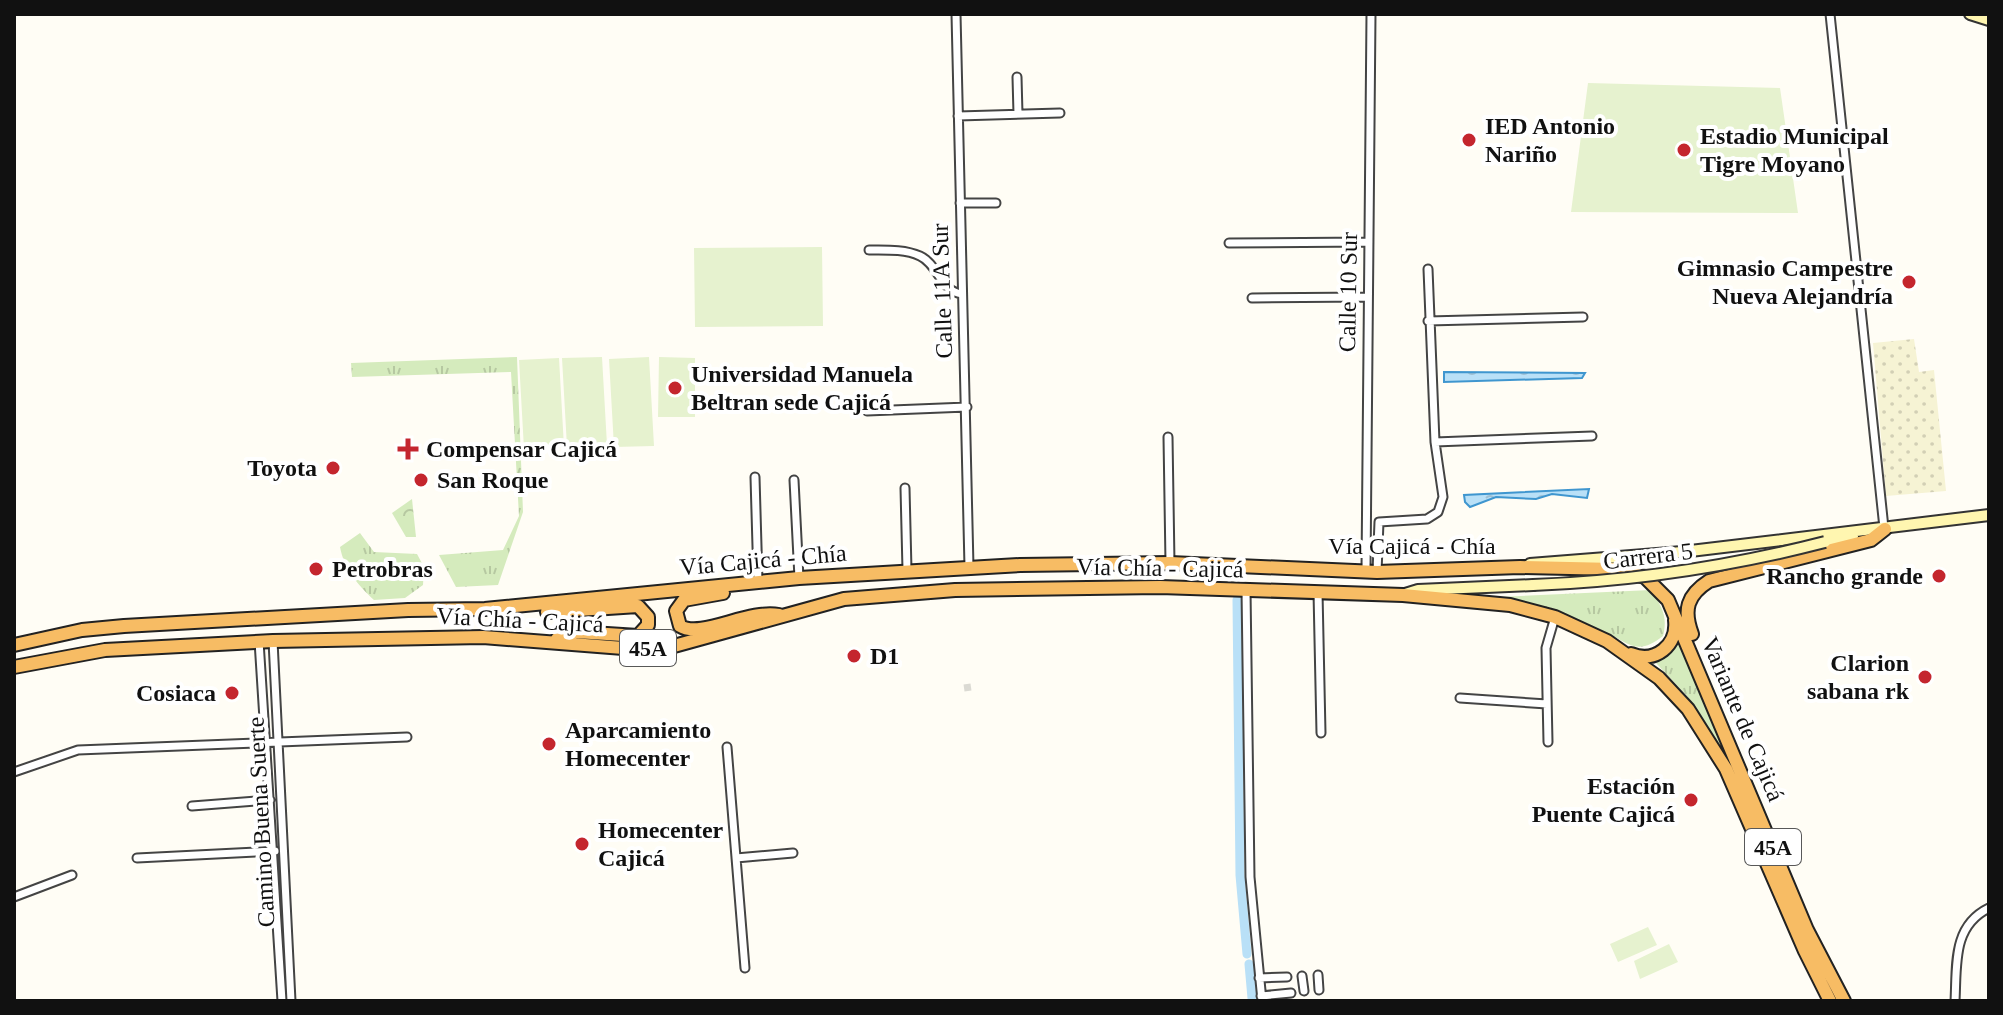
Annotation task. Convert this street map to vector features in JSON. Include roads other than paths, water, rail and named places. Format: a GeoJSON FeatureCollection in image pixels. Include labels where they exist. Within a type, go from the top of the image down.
{"type":"FeatureCollection","features":[{"type":"Feature","properties":{"kind":"highway"},"geometry":{"type":"LineString","coordinates":[[1707,691],[1703,665],[1686,620],[1690,599],[1696,589],[1709,581],[1871,540],[1881,536],[1888,528]]}},
{"type":"Feature","properties":{"kind":"highway","name":"Vía Cajicá - Chía"},"geometry":{"type":"LineString","coordinates":[[14,645],[82,630],[124,626],[529,606],[753,582],[907,570],[1170,563],[1372,571],[1520,567]]}},
{"type":"Feature","properties":{"kind":"highway","name":"Variante de Cajicá"},"geometry":{"type":"LineString","coordinates":[[1520,567],[1632,571],[1659,587],[1675,614],[1807,930],[1844,1001]]}},
{"type":"Feature","properties":{"kind":"highway"},"geometry":{"type":"LineString","coordinates":[[753,582],[737,591],[684,600],[676,611],[680,626],[698,630],[762,612],[783,616]]}},
{"type":"Feature","properties":{"kind":"highway","name":"Vía Chía - Cajicá"},"geometry":{"type":"LineString","coordinates":[[14,667],[105,650],[259,641],[483,637],[636,649],[674,646],[815,605],[880,593],[1028,588],[1403,595]]}},
{"type":"Feature","properties":{"kind":"highway","name":"Variante de Cajicá"},"geometry":{"type":"LineString","coordinates":[[1403,595],[1487,601],[1555,617],[1624,652],[1674,693],[1714,746],[1830,1001]]}},
{"type":"Feature","properties":{"kind":"highway"},"geometry":{"type":"LineString","coordinates":[[460,610],[475,618],[638,606],[648,617],[648,625],[638,636],[576,632],[554,641]]}},
{"type":"Feature","properties":{"kind":"highway"},"geometry":{"type":"LineString","coordinates":[[1624,652],[1637,657],[1651,657],[1663,651],[1672,640],[1676,627],[1675,614]]}},
{"type":"Feature","properties":{"kind":"main road"},"geometry":{"type":"LineString","coordinates":[[1970,14],[1989,20]]}},
{"type":"Feature","properties":{"kind":"main road","name":"Carrera 5"},"geometry":{"type":"LineString","coordinates":[[1520,567],[1541,562],[1682,552],[1989,515]]}},
{"type":"Feature","properties":{"kind":"main road","name":"Carrera 5"},"geometry":{"type":"LineString","coordinates":[[1403,595],[1418,590],[1651,577],[1753,560],[1888,528]]}},
{"type":"Feature","properties":{"kind":"street","name":"Calle 11A Sur"},"geometry":{"type":"LineString","coordinates":[[956,14],[969,567]]}},
{"type":"Feature","properties":{"kind":"street","name":"Calle 10 Sur"},"geometry":{"type":"LineString","coordinates":[[1371,14],[1368,297],[1372,571]]}},
{"type":"Feature","properties":{"kind":"street"},"geometry":{"type":"LineString","coordinates":[[1830,14],[1888,528]]}},
{"type":"Feature","properties":{"kind":"street"},"geometry":{"type":"LineString","coordinates":[[1017,77],[1018,114]]}},
{"type":"Feature","properties":{"kind":"street"},"geometry":{"type":"LineString","coordinates":[[958,116],[1060,113]]}},
{"type":"Feature","properties":{"kind":"street"},"geometry":{"type":"LineString","coordinates":[[960,203],[996,203]]}},
{"type":"Feature","properties":{"kind":"street"},"geometry":{"type":"LineString","coordinates":[[1229,243],[1369,242]]}},
{"type":"Feature","properties":{"kind":"street"},"geometry":{"type":"LineString","coordinates":[[869,250],[921,256],[951,291],[962,294]]}},
{"type":"Feature","properties":{"kind":"street"},"geometry":{"type":"LineString","coordinates":[[1372,571],[1379,522],[1427,519],[1438,512],[1443,497],[1435,442],[1428,269]]}},
{"type":"Feature","properties":{"kind":"street"},"geometry":{"type":"LineString","coordinates":[[1252,298],[1368,297]]}},
{"type":"Feature","properties":{"kind":"street"},"geometry":{"type":"LineString","coordinates":[[1428,321],[1583,317]]}},
{"type":"Feature","properties":{"kind":"street"},"geometry":{"type":"LineString","coordinates":[[867,411],[967,407]]}},
{"type":"Feature","properties":{"kind":"street"},"geometry":{"type":"LineString","coordinates":[[1435,442],[1592,436]]}},
{"type":"Feature","properties":{"kind":"street"},"geometry":{"type":"LineString","coordinates":[[1168,437],[1170,563]]}},
{"type":"Feature","properties":{"kind":"street"},"geometry":{"type":"LineString","coordinates":[[753,582],[755,477]]}},
{"type":"Feature","properties":{"kind":"street"},"geometry":{"type":"LineString","coordinates":[[794,480],[799,578]]}},
{"type":"Feature","properties":{"kind":"street"},"geometry":{"type":"LineString","coordinates":[[905,488],[907,570]]}},
{"type":"Feature","properties":{"kind":"street"},"geometry":{"type":"LineString","coordinates":[[1246,590],[1250,877],[1259,978],[1262,998],[1286,994],[1283,976],[1259,978]]}},
{"type":"Feature","properties":{"kind":"street"},"geometry":{"type":"LineString","coordinates":[[1318,592],[1321,733]]}},
{"type":"Feature","properties":{"kind":"street"},"geometry":{"type":"LineString","coordinates":[[1548,742],[1546,648],[1555,617]]}},
{"type":"Feature","properties":{"kind":"street","name":"Camino Buena Suerte"},"geometry":{"type":"LineString","coordinates":[[259,641],[273,852],[291,1001]]}},
{"type":"Feature","properties":{"kind":"street","name":"Camino Buena Suerte"},"geometry":{"type":"LineString","coordinates":[[273,641],[282,851],[282,1001]]}},
{"type":"Feature","properties":{"kind":"street"},"geometry":{"type":"LineString","coordinates":[[1460,698],[1547,704]]}},
{"type":"Feature","properties":{"kind":"street"},"geometry":{"type":"LineString","coordinates":[[14,772],[78,750],[407,737]]}},
{"type":"Feature","properties":{"kind":"street"},"geometry":{"type":"LineString","coordinates":[[727,747],[745,968]]}},
{"type":"Feature","properties":{"kind":"street"},"geometry":{"type":"LineString","coordinates":[[192,806],[270,800]]}},
{"type":"Feature","properties":{"kind":"street"},"geometry":{"type":"LineString","coordinates":[[137,858],[282,851]]}},
{"type":"Feature","properties":{"kind":"street"},"geometry":{"type":"LineString","coordinates":[[736,858],[793,853]]}},
{"type":"Feature","properties":{"kind":"street"},"geometry":{"type":"LineString","coordinates":[[14,897],[72,875]]}},
{"type":"Feature","properties":{"kind":"street"},"geometry":{"type":"LineString","coordinates":[[1955,1001],[1961,936],[1971,919],[1989,908]]}},
{"type":"Feature","properties":{"kind":"street"},"geometry":{"type":"LineString","coordinates":[[1318,975],[1319,990]]}},
{"type":"Feature","properties":{"kind":"street"},"geometry":{"type":"LineString","coordinates":[[1302,976],[1304,991]]}},
{"type":"Feature","properties":{"kind":"water"},"geometry":{"type":"Polygon","coordinates":[[[1444,372],[1585,373],[1582,378],[1444,382],[1444,372]]]}},
{"type":"Feature","properties":{"kind":"water"},"geometry":{"type":"Polygon","coordinates":[[[1589,489],[1587,498],[1552,494],[1536,499],[1496,497],[1470,507],[1464,495],[1589,489]]]}},
{"type":"Feature","properties":{"kind":"waterway"},"geometry":{"type":"LineString","coordinates":[[1237,600],[1240,875],[1247,954]]}},
{"type":"Feature","properties":{"kind":"waterway"},"geometry":{"type":"LineString","coordinates":[[1249,964],[1252,998]]}},
{"type":"Feature","properties":{"kind":"tunnel"},"geometry":{"type":"LineString","coordinates":[[967,684],[968,691]]}},
{"type":"Feature","properties":{"kind":"place","name":"IED Antonio Nariño"},"geometry":{"type":"Point","coordinates":[1469,140]}},
{"type":"Feature","properties":{"kind":"place","name":"Estadio Municipal Tigre Moyano"},"geometry":{"type":"Point","coordinates":[1684,150]}},
{"type":"Feature","properties":{"kind":"place","name":"Gimnasio Campestre Nueva Alejandría"},"geometry":{"type":"Point","coordinates":[1909,282]}},
{"type":"Feature","properties":{"kind":"place","name":"Universidad Manuela Beltran sede Cajicá"},"geometry":{"type":"Point","coordinates":[675,388]}},
{"type":"Feature","properties":{"kind":"place","name":"Compensar Cajicá"},"geometry":{"type":"Point","coordinates":[408,449]}},
{"type":"Feature","properties":{"kind":"place","name":"Toyota"},"geometry":{"type":"Point","coordinates":[333,468]}},
{"type":"Feature","properties":{"kind":"place","name":"San Roque"},"geometry":{"type":"Point","coordinates":[421,480]}},
{"type":"Feature","properties":{"kind":"place","name":"Petrobras"},"geometry":{"type":"Point","coordinates":[316,569]}},
{"type":"Feature","properties":{"kind":"place","name":"Rancho grande"},"geometry":{"type":"Point","coordinates":[1939,576]}},
{"type":"Feature","properties":{"kind":"place","name":"D1"},"geometry":{"type":"Point","coordinates":[854,656]}},
{"type":"Feature","properties":{"kind":"place","name":"Clarion sabana rk"},"geometry":{"type":"Point","coordinates":[1925,677]}},
{"type":"Feature","properties":{"kind":"place","name":"Cosiaca"},"geometry":{"type":"Point","coordinates":[232,693]}},
{"type":"Feature","properties":{"kind":"place","name":"Aparcamiento Homecenter"},"geometry":{"type":"Point","coordinates":[549,744]}},
{"type":"Feature","properties":{"kind":"place","name":"Estación Puente Cajicá"},"geometry":{"type":"Point","coordinates":[1691,800]}},
{"type":"Feature","properties":{"kind":"place","name":"Homecenter Cajicá"},"geometry":{"type":"Point","coordinates":[582,844]}}]}
